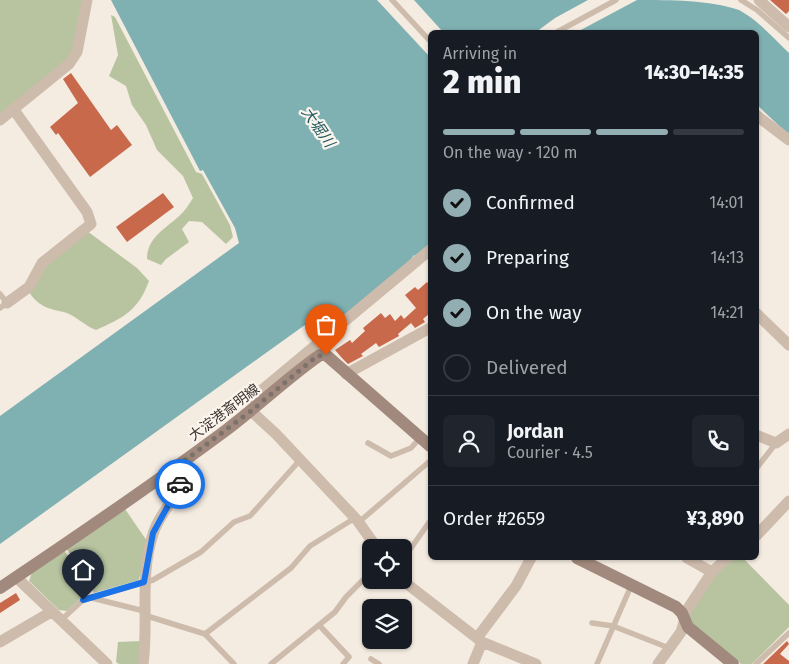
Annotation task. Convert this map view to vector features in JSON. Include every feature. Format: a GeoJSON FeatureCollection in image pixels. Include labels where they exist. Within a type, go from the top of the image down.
{"type":"FeatureCollection","features":[{"type":"Feature","properties":{"kind":"main road","name":"大淀港斎明線"},"geometry":{"type":"LineString","coordinates":[[0,588],[115,511],[180,464],[251,405],[320,355],[326,355],[425,442]]}},
{"type":"Feature","properties":{"kind":"main road"},"geometry":{"type":"LineString","coordinates":[[581,560],[676,606],[684,619],[733,664]]}},
{"type":"Feature","properties":{"kind":"street"},"geometry":{"type":"LineString","coordinates":[[0,120],[69,64],[77,52],[87,0]]}},
{"type":"Feature","properties":{"kind":"street"},"geometry":{"type":"LineString","coordinates":[[759,0],[787,22]]}},
{"type":"Feature","properties":{"kind":"street"},"geometry":{"type":"LineString","coordinates":[[2,302],[29,287],[42,263],[91,224],[87,212],[14,110]]}},
{"type":"Feature","properties":{"kind":"street"},"geometry":{"type":"LineString","coordinates":[[759,117],[789,140]]}},
{"type":"Feature","properties":{"kind":"street"},"geometry":{"type":"LineString","coordinates":[[371,539],[357,520],[251,405],[428,252]]}},
{"type":"Feature","properties":{"kind":"street"},"geometry":{"type":"LineString","coordinates":[[759,316],[789,346]]}},
{"type":"Feature","properties":{"kind":"street"},"geometry":{"type":"LineString","coordinates":[[346,374],[428,329]]}},
{"type":"Feature","properties":{"kind":"street"},"geometry":{"type":"LineString","coordinates":[[759,436],[776,443],[789,434]]}},
{"type":"Feature","properties":{"kind":"street"},"geometry":{"type":"LineString","coordinates":[[143,664],[145,648],[144,582],[153,533],[181,482],[180,464]]}},
{"type":"Feature","properties":{"kind":"street"},"geometry":{"type":"LineString","coordinates":[[759,533],[789,501]]}},
{"type":"Feature","properties":{"kind":"street"},"geometry":{"type":"LineString","coordinates":[[473,664],[480,640],[516,586],[530,560]]}},
{"type":"Feature","properties":{"kind":"street"},"geometry":{"type":"LineString","coordinates":[[692,560],[712,572]]}},
{"type":"Feature","properties":{"kind":"street"},"geometry":{"type":"LineString","coordinates":[[658,664],[681,632],[684,619],[712,572],[725,560]]}},
{"type":"Feature","properties":{"kind":"street"},"geometry":{"type":"LineString","coordinates":[[16,578],[107,664]]}},
{"type":"Feature","properties":{"kind":"street"},"geometry":{"type":"LineString","coordinates":[[412,588],[480,640],[536,664]]}},
{"type":"Feature","properties":{"kind":"street"},"geometry":{"type":"LineString","coordinates":[[0,642],[51,612]]}},
{"type":"Feature","properties":{"kind":"lane"},"geometry":{"type":"LineString","coordinates":[[392,0],[428,39]]}},
{"type":"Feature","properties":{"kind":"lane"},"geometry":{"type":"LineString","coordinates":[[561,30],[616,0]]}},
{"type":"Feature","properties":{"kind":"lane"},"geometry":{"type":"LineString","coordinates":[[741,0],[757,10],[789,38]]}},
{"type":"Feature","properties":{"kind":"lane"},"geometry":{"type":"LineString","coordinates":[[368,443],[391,456],[425,442]]}},
{"type":"Feature","properties":{"kind":"lane"},"geometry":{"type":"LineString","coordinates":[[759,465],[776,443]]}},
{"type":"Feature","properties":{"kind":"lane"},"geometry":{"type":"LineString","coordinates":[[60,621],[83,600],[153,580],[201,552],[234,522],[250,516],[300,460]]}},
{"type":"Feature","properties":{"kind":"lane"},"geometry":{"type":"LineString","coordinates":[[205,634],[291,568],[310,546],[357,520],[428,463]]}},
{"type":"Feature","properties":{"kind":"lane"},"geometry":{"type":"LineString","coordinates":[[412,547],[428,525]]}},
{"type":"Feature","properties":{"kind":"lane"},"geometry":{"type":"LineString","coordinates":[[271,664],[335,612],[346,597],[362,581]]}},
{"type":"Feature","properties":{"kind":"lane"},"geometry":{"type":"LineString","coordinates":[[597,664],[632,584]]}},
{"type":"Feature","properties":{"kind":"lane"},"geometry":{"type":"LineString","coordinates":[[90,598],[144,613],[205,634],[234,664]]}},
{"type":"Feature","properties":{"kind":"lane"},"geometry":{"type":"LineString","coordinates":[[592,622],[613,626],[669,648]]}},
{"type":"Feature","properties":{"kind":"lane"},"geometry":{"type":"LineString","coordinates":[[319,625],[349,657],[343,664]]}},
{"type":"Feature","properties":{"kind":"lane"},"geometry":{"type":"LineString","coordinates":[[756,664],[789,633]]}},
{"type":"Feature","properties":{"kind":"lane"},"geometry":{"type":"LineString","coordinates":[[371,659],[379,664]]}},
{"type":"Feature","properties":{"kind":"green space"},"geometry":{"type":"Polygon","coordinates":[[[0,0],[87,0],[77,52],[0,116],[0,0]]]}},
{"type":"Feature","properties":{"kind":"green space"},"geometry":{"type":"Polygon","coordinates":[[[111,15],[115,17],[196,172],[202,174],[230,225],[233,237],[226,244],[202,222],[189,221],[182,229],[189,242],[161,265],[147,259],[148,251],[155,237],[187,208],[193,198],[183,176],[157,150],[146,125],[132,105],[126,86],[109,76],[118,55],[111,15]]]}},
{"type":"Feature","properties":{"kind":"green space"},"geometry":{"type":"Polygon","coordinates":[[[87,231],[137,268],[149,281],[135,307],[114,322],[96,330],[68,313],[43,306],[35,300],[28,290],[42,265],[87,231]]]}},
{"type":"Feature","properties":{"kind":"green space"},"geometry":{"type":"Polygon","coordinates":[[[125,509],[147,541],[139,580],[94,593],[67,549],[125,509]]]}},
{"type":"Feature","properties":{"kind":"green space"},"geometry":{"type":"Polygon","coordinates":[[[64,550],[90,593],[81,598],[67,611],[59,610],[29,581],[32,572],[64,550]]]}},
{"type":"Feature","properties":{"kind":"green space"},"geometry":{"type":"Polygon","coordinates":[[[733,560],[745,560],[789,605],[789,627],[752,664],[741,664],[690,622],[689,613],[714,575],[733,560]]]}},
{"type":"Feature","properties":{"kind":"green space"},"geometry":{"type":"Polygon","coordinates":[[[141,641],[139,664],[119,664],[116,662],[118,642],[141,641]]]}},
{"type":"Feature","properties":{"kind":"water","name":"大堀川"},"geometry":{"type":"Polygon","coordinates":[[[111,0],[377,0],[428,55],[428,246],[414,255],[408,263],[334,325],[323,312],[0,544],[0,416],[239,243],[235,228],[203,170],[200,171],[111,0]]]}},
{"type":"Feature","properties":{"kind":"water"},"geometry":{"type":"Polygon","coordinates":[[[414,0],[588,0],[555,18],[539,30],[441,30],[414,0]]]}},
{"type":"Feature","properties":{"kind":"water"},"geometry":{"type":"Polygon","coordinates":[[[637,0],[703,2],[739,10],[759,24],[789,53],[789,135],[759,107],[759,30],[581,30],[637,0]]]}},
{"type":"Feature","properties":{"kind":"building"},"geometry":{"type":"Polygon","coordinates":[[[770,0],[789,0],[789,11],[786,14],[770,0]]]}},
{"type":"Feature","properties":{"kind":"building"},"geometry":{"type":"Polygon","coordinates":[[[71,73],[111,130],[117,125],[132,145],[90,177],[58,133],[56,135],[50,127],[78,103],[63,79],[71,73]]]}},
{"type":"Feature","properties":{"kind":"building"},"geometry":{"type":"Polygon","coordinates":[[[163,193],[174,207],[127,242],[116,227],[163,193]]]}},
{"type":"Feature","properties":{"kind":"building"},"geometry":{"type":"Polygon","coordinates":[[[427,282],[428,315],[423,319],[425,322],[415,328],[411,323],[398,334],[399,336],[379,347],[376,343],[361,354],[363,356],[348,364],[335,350],[350,340],[352,343],[365,331],[363,328],[381,313],[385,318],[390,314],[395,321],[401,315],[404,319],[416,308],[405,295],[415,287],[418,290],[427,282]]]}},
{"type":"Feature","properties":{"kind":"building"},"geometry":{"type":"Polygon","coordinates":[[[16,593],[20,600],[0,613],[0,603],[16,593]]]}},
{"type":"Feature","properties":{"kind":"building"},"geometry":{"type":"Polygon","coordinates":[[[787,641],[789,644],[780,654],[789,661],[789,664],[763,664],[787,641]]]}},
{"type":"Feature","properties":{"kind":"way so far"},"geometry":{"type":"LineString","coordinates":[[180,484],[182,475],[180,464],[251,411],[317,356],[326,355]]}},
{"type":"Feature","properties":{"kind":"route"},"geometry":{"type":"LineString","coordinates":[[83,600],[144,582],[153,533],[180,484]]}}]}
